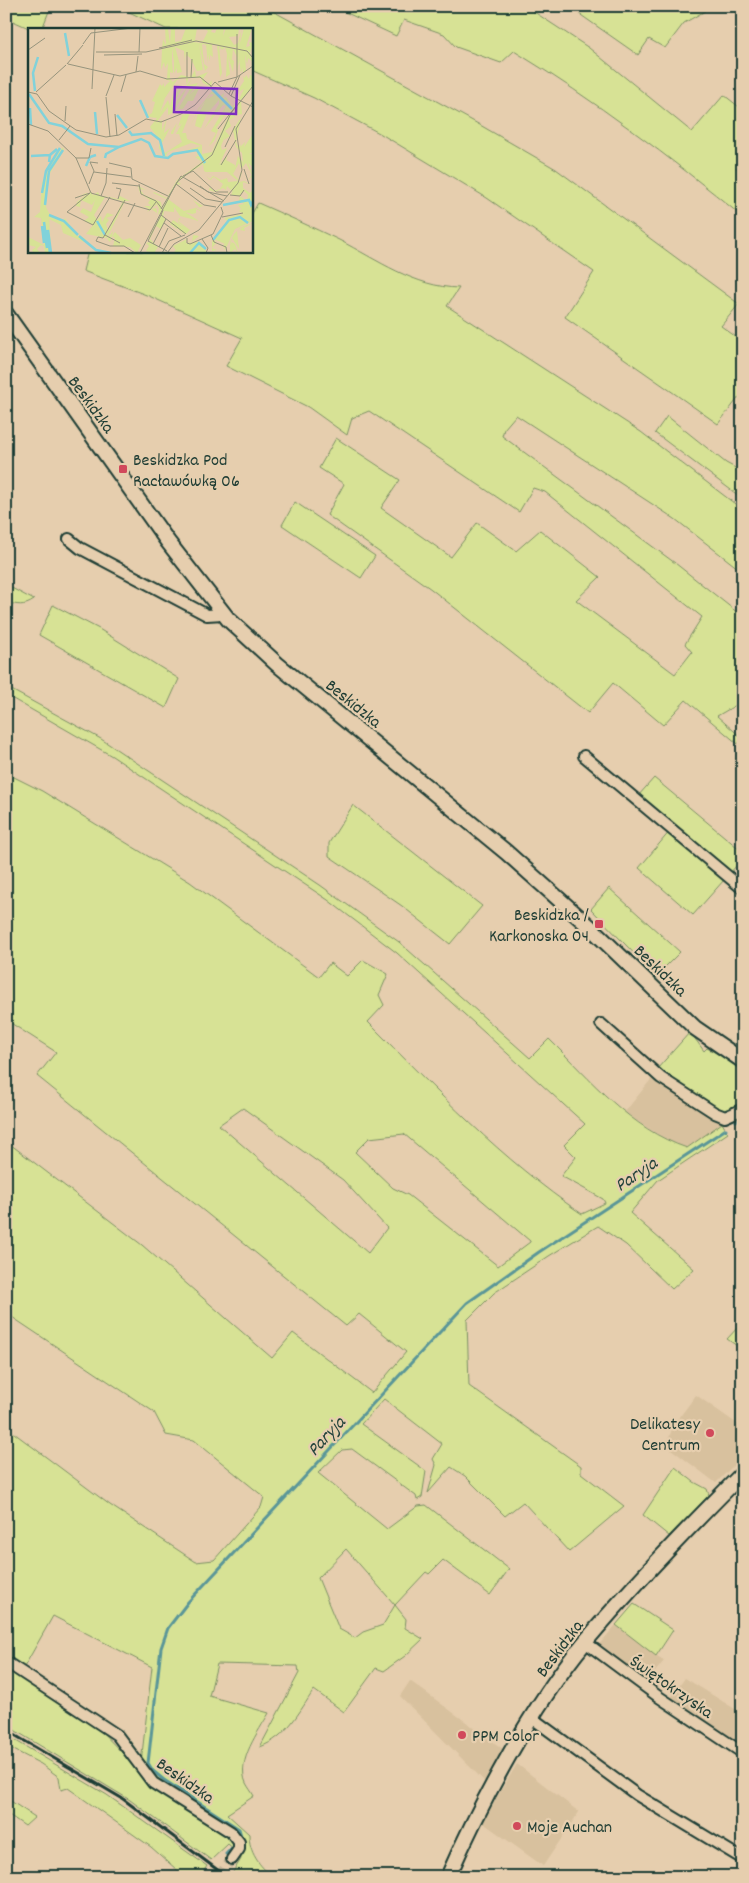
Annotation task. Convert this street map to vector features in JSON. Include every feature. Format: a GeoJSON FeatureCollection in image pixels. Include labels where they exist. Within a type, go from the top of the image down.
{"type":"FeatureCollection","features":[{"type":"Feature","properties":{"kind":"street","name":"Beskidzka"},"geometry":{"type":"LineString","coordinates":[[6,314],[168,542],[223,614],[270,658],[506,852],[590,927],[694,1028],[743,1060]]}},
{"type":"Feature","properties":{"kind":"street"},"geometry":{"type":"LineString","coordinates":[[69,539],[80,548],[207,615],[223,614]]}},
{"type":"Feature","properties":{"kind":"street"},"geometry":{"type":"LineString","coordinates":[[584,756],[743,889]]}},
{"type":"Feature","properties":{"kind":"street"},"geometry":{"type":"LineString","coordinates":[[601,1024],[661,1078],[715,1113],[725,1117],[743,1109]]}},
{"type":"Feature","properties":{"kind":"street","name":"Beskidzka"},"geometry":{"type":"LineString","coordinates":[[448,1877],[484,1803],[532,1718],[585,1642],[680,1538],[743,1473]]}},
{"type":"Feature","properties":{"kind":"street","name":"Świętokrzyska"},"geometry":{"type":"LineString","coordinates":[[585,1642],[659,1697],[743,1753]]}},
{"type":"Feature","properties":{"kind":"street","name":"Beskidzka"},"geometry":{"type":"LineString","coordinates":[[6,1662],[117,1734],[152,1783],[231,1832],[239,1842],[239,1850],[232,1859]]}},
{"type":"Feature","properties":{"kind":"street"},"geometry":{"type":"LineString","coordinates":[[532,1718],[637,1795],[743,1859]]}},
{"type":"Feature","properties":{"kind":"shaded area"},"geometry":{"type":"Polygon","coordinates":[[[653,1077],[722,1123],[687,1148],[670,1142],[624,1113],[653,1077]]]}},
{"type":"Feature","properties":{"kind":"shaded area"},"geometry":{"type":"Polygon","coordinates":[[[696,1395],[743,1428],[743,1456],[716,1483],[671,1449],[668,1441],[673,1426],[696,1395]]]}},
{"type":"Feature","properties":{"kind":"shaded area"},"geometry":{"type":"Polygon","coordinates":[[[616,1625],[664,1661],[646,1683],[597,1647],[616,1625]]]}},
{"type":"Feature","properties":{"kind":"shaded area"},"geometry":{"type":"Polygon","coordinates":[[[685,1678],[743,1714],[743,1747],[670,1699],[685,1678]]]}},
{"type":"Feature","properties":{"kind":"shaded area"},"geometry":{"type":"Polygon","coordinates":[[[410,1681],[503,1749],[485,1782],[400,1696],[410,1681]]]}},
{"type":"Feature","properties":{"kind":"shaded area"},"geometry":{"type":"Polygon","coordinates":[[[517,1764],[579,1812],[543,1866],[482,1822],[517,1764]]]}},
{"type":"Feature","properties":{"kind":"green space"},"geometry":{"type":"Polygon","coordinates":[[[6,6],[51,6],[42,28],[29,28],[6,18],[6,6]]]}},
{"type":"Feature","properties":{"kind":"green space"},"geometry":{"type":"Polygon","coordinates":[[[116,6],[262,6],[480,125],[556,169],[739,304],[721,326],[743,342],[743,392],[718,424],[565,317],[594,272],[487,198],[381,134],[314,98],[252,70],[252,28],[164,28],[116,6]]]}},
{"type":"Feature","properties":{"kind":"green space"},"geometry":{"type":"Polygon","coordinates":[[[332,6],[525,6],[589,48],[692,132],[724,95],[743,110],[743,160],[736,168],[743,174],[743,217],[631,130],[573,89],[514,51],[501,63],[456,47],[444,34],[404,20],[396,36],[332,6]]]}},
{"type":"Feature","properties":{"kind":"green space"},"geometry":{"type":"Polygon","coordinates":[[[568,6],[699,6],[705,11],[684,23],[665,48],[649,39],[638,55],[568,6]]]}},
{"type":"Feature","properties":{"kind":"green space"},"geometry":{"type":"Polygon","coordinates":[[[258,203],[339,240],[412,278],[427,283],[459,288],[447,306],[641,432],[743,510],[743,572],[675,519],[516,415],[504,429],[502,436],[675,563],[743,617],[743,701],[717,716],[742,738],[738,744],[686,700],[663,725],[613,683],[588,713],[431,589],[327,515],[344,484],[319,468],[336,438],[400,480],[381,508],[451,557],[477,523],[516,551],[540,530],[600,577],[576,600],[675,674],[692,652],[685,644],[702,617],[545,492],[533,488],[519,512],[369,411],[352,418],[347,435],[308,407],[226,366],[242,338],[149,296],[83,271],[88,252],[252,252],[252,213],[258,203]]]}},
{"type":"Feature","properties":{"kind":"green space"},"geometry":{"type":"Polygon","coordinates":[[[667,416],[726,463],[743,472],[743,499],[655,433],[667,416]]]}},
{"type":"Feature","properties":{"kind":"green space"},"geometry":{"type":"Polygon","coordinates":[[[295,502],[375,556],[361,578],[282,525],[295,502]]]}},
{"type":"Feature","properties":{"kind":"green space"},"geometry":{"type":"Polygon","coordinates":[[[6,585],[34,600],[20,605],[6,602],[6,585]]]}},
{"type":"Feature","properties":{"kind":"green space"},"geometry":{"type":"Polygon","coordinates":[[[53,605],[99,629],[179,679],[166,708],[39,635],[53,605]]]}},
{"type":"Feature","properties":{"kind":"green space"},"geometry":{"type":"Polygon","coordinates":[[[6,687],[101,739],[320,885],[399,942],[530,1058],[549,1039],[612,1102],[647,1129],[666,1140],[687,1148],[722,1123],[728,1133],[658,1180],[630,1213],[694,1269],[672,1289],[626,1245],[598,1226],[494,1293],[467,1320],[469,1386],[581,1466],[581,1473],[624,1506],[569,1552],[523,1502],[505,1516],[465,1476],[451,1467],[428,1493],[436,1465],[433,1459],[442,1444],[384,1399],[361,1424],[426,1471],[422,1497],[417,1500],[416,1496],[352,1449],[342,1450],[318,1473],[387,1529],[418,1506],[426,1505],[509,1569],[490,1595],[443,1560],[429,1574],[426,1572],[395,1605],[406,1619],[405,1628],[423,1639],[405,1656],[384,1671],[376,1668],[344,1712],[314,1690],[292,1723],[278,1737],[260,1747],[299,1673],[298,1666],[217,1664],[209,1696],[269,1713],[250,1746],[244,1765],[246,1783],[254,1796],[227,1814],[249,1834],[253,1853],[263,1868],[273,1877],[238,1877],[233,1872],[241,1859],[240,1854],[243,1846],[155,1780],[141,1763],[152,1667],[53,1616],[23,1669],[6,1656],[6,1427],[110,1505],[196,1562],[214,1560],[261,1507],[264,1497],[194,1440],[166,1435],[154,1412],[6,1313],[6,1141],[142,1245],[272,1358],[293,1333],[372,1393],[406,1352],[359,1314],[346,1326],[37,1076],[56,1052],[6,1020],[6,773],[42,791],[190,882],[319,977],[330,963],[347,976],[363,960],[388,974],[379,995],[384,1005],[368,1022],[471,1123],[552,1193],[582,1214],[605,1203],[603,1199],[561,1176],[576,1157],[564,1145],[585,1124],[397,953],[328,900],[112,756],[6,695],[6,687]],[[243,1108],[219,1125],[368,1253],[387,1228],[343,1180],[243,1108]],[[404,1134],[369,1138],[355,1152],[393,1188],[408,1195],[498,1266],[530,1242],[404,1134]],[[346,1549],[318,1578],[339,1629],[355,1638],[363,1632],[383,1625],[395,1605],[346,1549]]]}},
{"type":"Feature","properties":{"kind":"green space"},"geometry":{"type":"Polygon","coordinates":[[[654,778],[743,852],[743,858],[730,873],[638,796],[654,778]]]}},
{"type":"Feature","properties":{"kind":"green space"},"geometry":{"type":"Polygon","coordinates":[[[353,805],[482,906],[450,944],[402,906],[329,856],[329,843],[353,805]]]}},
{"type":"Feature","properties":{"kind":"green space"},"geometry":{"type":"Polygon","coordinates":[[[670,831],[724,880],[693,915],[639,868],[670,831]]]}},
{"type":"Feature","properties":{"kind":"green space"},"geometry":{"type":"Polygon","coordinates":[[[609,888],[680,952],[656,976],[591,909],[609,888]]]}},
{"type":"Feature","properties":{"kind":"green space"},"geometry":{"type":"Polygon","coordinates":[[[690,1032],[704,1051],[707,1048],[743,1068],[743,1102],[731,1110],[721,1112],[657,1069],[690,1032]]]}},
{"type":"Feature","properties":{"kind":"green space"},"geometry":{"type":"Polygon","coordinates":[[[739,1326],[743,1328],[743,1350],[727,1339],[739,1326]]]}},
{"type":"Feature","properties":{"kind":"green space"},"geometry":{"type":"Polygon","coordinates":[[[675,1467],[694,1482],[707,1489],[709,1495],[669,1536],[643,1515],[675,1467]]]}},
{"type":"Feature","properties":{"kind":"green space"},"geometry":{"type":"Polygon","coordinates":[[[634,1604],[673,1630],[656,1656],[616,1625],[634,1604]]]}},
{"type":"Feature","properties":{"kind":"green space"},"geometry":{"type":"Polygon","coordinates":[[[6,1667],[94,1724],[131,1762],[144,1779],[233,1840],[234,1849],[228,1844],[211,1860],[130,1800],[6,1725],[6,1667]]]}},
{"type":"Feature","properties":{"kind":"green space"},"geometry":{"type":"Polygon","coordinates":[[[6,1735],[107,1795],[207,1866],[200,1877],[185,1877],[151,1847],[68,1788],[61,1790],[59,1777],[41,1764],[6,1746],[6,1735]]]}},
{"type":"Feature","properties":{"kind":"green space"},"geometry":{"type":"Polygon","coordinates":[[[6,1798],[35,1817],[25,1826],[6,1813],[6,1798]]]}},
{"type":"Feature","properties":{"kind":"waterway","name":"Paryja"},"geometry":{"type":"LineString","coordinates":[[736,1121],[743,1117]]}},
{"type":"Feature","properties":{"kind":"waterway","name":"Paryja"},"geometry":{"type":"LineString","coordinates":[[241,1836],[239,1829],[164,1780],[153,1771],[148,1763],[161,1648],[168,1628],[188,1602],[467,1303],[539,1252],[726,1129]]}},
{"type":"Feature","properties":{"kind":"waterway"},"geometry":{"type":"LineString","coordinates":[[226,1854],[232,1848]]}},
{"type":"Feature","properties":{"kind":"tunnel"},"geometry":{"type":"LineString","coordinates":[[218,1877],[232,1859]]}},
{"type":"Feature","properties":{"kind":"railway"},"geometry":{"type":"LineString","coordinates":[[6,1730],[123,1799],[227,1877]]}},
{"type":"Feature","properties":{"kind":"place","name":"Beskidzka Pod Racławówką 06"},"geometry":{"type":"Point","coordinates":[123,469]}},
{"type":"Feature","properties":{"kind":"place","name":"Beskidzka / Karkonoska 04"},"geometry":{"type":"Point","coordinates":[599,924]}},
{"type":"Feature","properties":{"kind":"place","name":"Delikatesy Centrum"},"geometry":{"type":"Point","coordinates":[710,1433]}},
{"type":"Feature","properties":{"kind":"place","name":"PPM Color"},"geometry":{"type":"Point","coordinates":[462,1735]}},
{"type":"Feature","properties":{"kind":"place","name":"Moje Auchan"},"geometry":{"type":"Point","coordinates":[517,1826]}}]}
